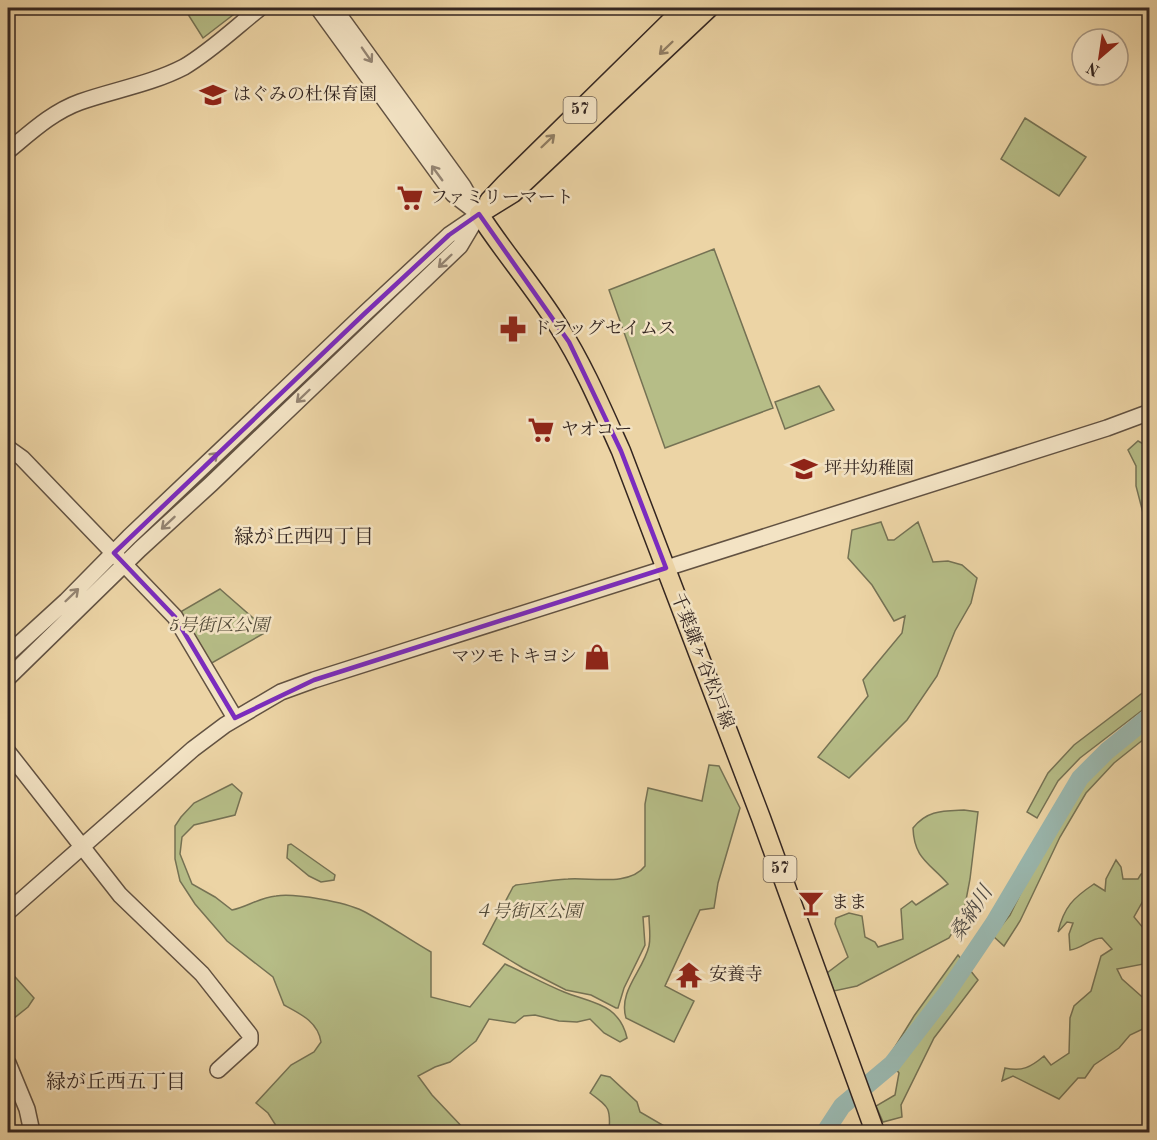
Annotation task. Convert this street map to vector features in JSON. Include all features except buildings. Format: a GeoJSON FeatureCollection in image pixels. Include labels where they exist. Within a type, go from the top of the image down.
{"type":"FeatureCollection","features":[{"type":"Feature","properties":{"kind":"main road","name":"57"},"geometry":{"type":"LineString","coordinates":[[479,214],[505,183],[684,8]]}},
{"type":"Feature","properties":{"kind":"main road","name":"57"},"geometry":{"type":"LineString","coordinates":[[479,214],[513,193],[709,8]]}},
{"type":"Feature","properties":{"kind":"main road","name":"千葉鎌ヶ谷松戸線"},"geometry":{"type":"LineString","coordinates":[[479,214],[496,242],[558,325],[621,451],[758,807],[875,1132]]}},
{"type":"Feature","properties":{"kind":"street"},"geometry":{"type":"LineString","coordinates":[[8,151],[47,119],[63,110],[78,103],[162,77],[186,66],[260,8]]}},
{"type":"Feature","properties":{"kind":"street"},"geometry":{"type":"LineString","coordinates":[[318,8],[453,194],[479,214]]}},
{"type":"Feature","properties":{"kind":"street"},"geometry":{"type":"LineString","coordinates":[[334,8],[463,186],[479,214]]}},
{"type":"Feature","properties":{"kind":"street"},"geometry":{"type":"LineString","coordinates":[[8,654],[66,601],[120,558],[460,246],[479,214]]}},
{"type":"Feature","properties":{"kind":"street"},"geometry":{"type":"LineString","coordinates":[[8,912],[193,749],[235,718],[281,692],[1107,428],[1149,412]]}},
{"type":"Feature","properties":{"kind":"street"},"geometry":{"type":"LineString","coordinates":[[8,448],[22,458],[175,617],[235,718]]}},
{"type":"Feature","properties":{"kind":"street"},"geometry":{"type":"LineString","coordinates":[[8,678],[120,558]]}},
{"type":"Feature","properties":{"kind":"street"},"geometry":{"type":"LineString","coordinates":[[8,752],[120,895],[202,974],[250,1035],[250,1041],[218,1070]]}},
{"type":"Feature","properties":{"kind":"street"},"geometry":{"type":"LineString","coordinates":[[8,1063],[27,1109],[32,1132]]}},
{"type":"Feature","properties":{"kind":"highlighted area"},"geometry":{"type":"Polygon","coordinates":[[[479,214],[569,342],[621,451],[666,568],[314,680],[235,718],[175,617],[114,553],[449,235],[479,214]]]}},
{"type":"Feature","properties":{"kind":"green space"},"geometry":{"type":"Polygon","coordinates":[[[184,8],[242,8],[203,38],[184,8]]]}},
{"type":"Feature","properties":{"kind":"green space"},"geometry":{"type":"Polygon","coordinates":[[[1025,118],[1086,157],[1059,196],[1001,159],[1025,118]]]}},
{"type":"Feature","properties":{"kind":"green space"},"geometry":{"type":"Polygon","coordinates":[[[714,249],[773,408],[665,448],[609,290],[714,249]]]}},
{"type":"Feature","properties":{"kind":"green space"},"geometry":{"type":"Polygon","coordinates":[[[819,386],[834,410],[785,429],[775,402],[819,386]]]}},
{"type":"Feature","properties":{"kind":"green space"},"geometry":{"type":"Polygon","coordinates":[[[1138,441],[1149,447],[1149,536],[1136,486],[1136,466],[1128,450],[1138,441]]]}},
{"type":"Feature","properties":{"kind":"green space"},"geometry":{"type":"Polygon","coordinates":[[[881,522],[888,540],[894,540],[918,522],[933,562],[948,561],[962,565],[977,578],[971,603],[955,631],[937,676],[907,720],[849,778],[818,757],[868,696],[863,680],[902,633],[905,616],[894,621],[872,585],[848,558],[852,530],[881,522]]]}},
{"type":"Feature","properties":{"kind":"green space","name":"5号街区公園"},"geometry":{"type":"Polygon","coordinates":[[[220,589],[268,631],[210,664],[180,615],[182,611],[220,589]]]}},
{"type":"Feature","properties":{"kind":"green space"},"geometry":{"type":"Polygon","coordinates":[[[1149,688],[1149,705],[1080,758],[1058,781],[1037,818],[1027,812],[1048,773],[1074,745],[1149,688]]]}},
{"type":"Feature","properties":{"kind":"green space"},"geometry":{"type":"Polygon","coordinates":[[[1149,721],[1149,735],[1114,763],[1086,793],[1060,837],[1020,921],[1004,946],[993,936],[1010,915],[1052,829],[1078,785],[1088,772],[1149,721]]]}},
{"type":"Feature","properties":{"kind":"green space","name":"４号街区公園"},"geometry":{"type":"Polygon","coordinates":[[[709,765],[719,766],[740,808],[718,883],[714,908],[700,910],[665,986],[694,1001],[674,1042],[626,1018],[624,1008],[628,990],[649,946],[649,916],[643,917],[645,945],[624,988],[618,1008],[591,995],[566,990],[483,944],[516,885],[568,879],[609,880],[638,873],[645,866],[645,804],[648,788],[702,801],[709,765]]]}},
{"type":"Feature","properties":{"kind":"green space"},"geometry":{"type":"Polygon","coordinates":[[[232,784],[242,793],[235,815],[194,825],[182,837],[180,854],[192,884],[232,910],[284,895],[344,904],[363,911],[431,952],[431,997],[470,1007],[505,964],[557,989],[603,1006],[618,1018],[627,1038],[620,1042],[604,1033],[590,1019],[577,1022],[559,1021],[535,1015],[524,1016],[515,1023],[489,1019],[476,1041],[450,1062],[418,1076],[432,1095],[467,1132],[280,1132],[268,1113],[256,1103],[291,1065],[314,1052],[321,1042],[319,1035],[308,1019],[284,1005],[273,977],[227,941],[195,904],[180,881],[175,859],[175,826],[181,817],[194,803],[232,784]]]}},
{"type":"Feature","properties":{"kind":"green space"},"geometry":{"type":"Polygon","coordinates":[[[942,811],[978,812],[963,916],[949,938],[857,986],[834,991],[827,973],[848,957],[835,924],[836,918],[849,913],[862,916],[865,937],[875,942],[878,947],[903,939],[901,909],[912,901],[916,905],[948,884],[920,854],[916,847],[913,828],[930,815],[942,811]]]}},
{"type":"Feature","properties":{"kind":"green space"},"geometry":{"type":"Polygon","coordinates":[[[291,844],[335,875],[334,880],[321,882],[309,876],[287,858],[288,845],[291,844]]]}},
{"type":"Feature","properties":{"kind":"green space"},"geometry":{"type":"Polygon","coordinates":[[[1116,860],[1121,867],[1123,879],[1138,879],[1141,874],[1149,871],[1149,890],[1134,917],[1149,935],[1149,963],[1117,969],[1122,979],[1149,1003],[1149,1026],[1130,1035],[1119,1048],[1094,1065],[1085,1078],[1078,1078],[1059,1099],[1013,1076],[1002,1081],[1005,1068],[1026,1068],[1044,1056],[1051,1065],[1069,1053],[1070,1018],[1074,1006],[1091,991],[1101,956],[1112,949],[1102,938],[1070,950],[1069,934],[1073,923],[1067,922],[1058,932],[1066,910],[1080,894],[1094,884],[1105,891],[1106,879],[1116,860]]]}},
{"type":"Feature","properties":{"kind":"green space"},"geometry":{"type":"Polygon","coordinates":[[[958,955],[978,980],[934,1038],[901,1105],[902,1117],[883,1122],[876,1106],[895,1095],[899,1073],[892,1064],[890,1055],[914,1016],[958,955]]]}},
{"type":"Feature","properties":{"kind":"green space"},"geometry":{"type":"Polygon","coordinates":[[[8,969],[34,998],[28,1007],[8,1023],[8,969]]]}},
{"type":"Feature","properties":{"kind":"green space"},"geometry":{"type":"Polygon","coordinates":[[[601,1075],[610,1077],[637,1102],[640,1112],[666,1127],[663,1132],[609,1132],[609,1113],[590,1093],[601,1075]]]}},
{"type":"Feature","properties":{"kind":"waterway","name":"桑納川"},"geometry":{"type":"LineString","coordinates":[[825,1132],[842,1106],[892,1064],[946,994],[994,923],[1080,778],[1107,751],[1150,716]]}},
{"type":"Feature","properties":{"kind":"place","name":"はぐみの杜保育園"},"geometry":{"type":"Point","coordinates":[213,95]}},
{"type":"Feature","properties":{"kind":"place","name":"ファミリーマート"},"geometry":{"type":"Point","coordinates":[410,198]}},
{"type":"Feature","properties":{"kind":"place","name":"ドラッグセイムス"},"geometry":{"type":"Point","coordinates":[513,329]}},
{"type":"Feature","properties":{"kind":"place","name":"ヤオコー"},"geometry":{"type":"Point","coordinates":[541,430]}},
{"type":"Feature","properties":{"kind":"place","name":"坪井幼稚園"},"geometry":{"type":"Point","coordinates":[804,469]}},
{"type":"Feature","properties":{"kind":"place","name":"マツモトキヨシ"},"geometry":{"type":"Point","coordinates":[597,657]}},
{"type":"Feature","properties":{"kind":"place","name":"まま"},"geometry":{"type":"Point","coordinates":[811,903]}},
{"type":"Feature","properties":{"kind":"place","name":"安養寺"},"geometry":{"type":"Point","coordinates":[689,975]}},
{"type":"Feature","properties":{"kind":"district","name":"緑が丘西四丁目"},"geometry":{"type":"Point","coordinates":[304,538]}},
{"type":"Feature","properties":{"kind":"district","name":"緑が丘西五丁目"},"geometry":{"type":"Point","coordinates":[116,1083]}}]}
